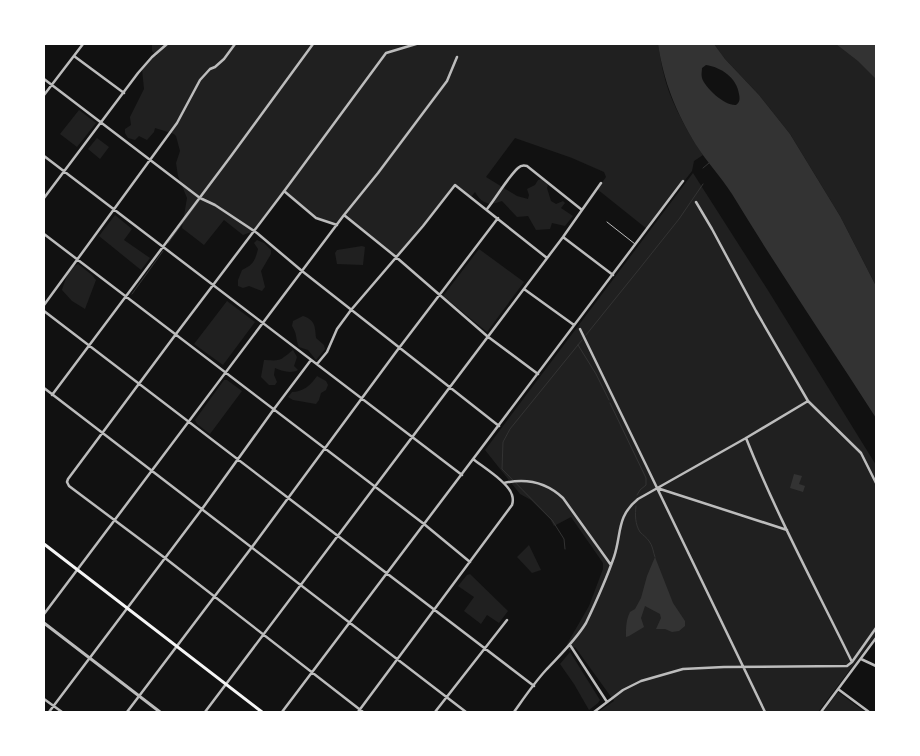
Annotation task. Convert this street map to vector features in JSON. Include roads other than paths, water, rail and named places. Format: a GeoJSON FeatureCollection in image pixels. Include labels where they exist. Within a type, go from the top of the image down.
{"type":"FeatureCollection","features":[{"type":"Feature","properties":{"kind":"main road"},"geometry":{"type":"LineString","coordinates":[[44,544],[262,712]]}},
{"type":"Feature","properties":{"kind":"street"},"geometry":{"type":"LineString","coordinates":[[44,94],[84,44]]}},
{"type":"Feature","properties":{"kind":"street"},"geometry":{"type":"LineString","coordinates":[[44,198],[152,57],[167,44]]}},
{"type":"Feature","properties":{"kind":"street"},"geometry":{"type":"LineString","coordinates":[[44,305],[177,123],[200,80],[210,69],[215,67],[224,59],[235,44]]}},
{"type":"Feature","properties":{"kind":"street"},"geometry":{"type":"LineString","coordinates":[[52,395],[90,346],[313,44]]}},
{"type":"Feature","properties":{"kind":"street"},"geometry":{"type":"LineString","coordinates":[[363,712],[359,711],[312,672],[69,486],[66,482],[101,433],[214,285],[386,53],[416,44]]}},
{"type":"Feature","properties":{"kind":"street"},"geometry":{"type":"LineString","coordinates":[[74,56],[124,93]]}},
{"type":"Feature","properties":{"kind":"street"},"geometry":{"type":"LineString","coordinates":[[44,614],[344,215],[378,173],[446,81],[457,57]]}},
{"type":"Feature","properties":{"kind":"street"},"geometry":{"type":"LineString","coordinates":[[44,79],[200,198],[215,205],[254,231],[302,271],[499,426]]}},
{"type":"Feature","properties":{"kind":"street"},"geometry":{"type":"LineString","coordinates":[[44,156],[462,475]]}},
{"type":"Feature","properties":{"kind":"street"},"geometry":{"type":"LineString","coordinates":[[487,210],[519,167],[528,166],[582,210]]}},
{"type":"Feature","properties":{"kind":"street"},"geometry":{"type":"LineString","coordinates":[[282,712],[683,181]]}},
{"type":"Feature","properties":{"kind":"street"},"geometry":{"type":"LineString","coordinates":[[205,712],[449,386],[563,237],[602,183]]}},
{"type":"Feature","properties":{"kind":"street"},"geometry":{"type":"LineString","coordinates":[[317,364],[327,352],[337,329],[351,310],[423,226],[455,185],[547,258]]}},
{"type":"Feature","properties":{"kind":"street"},"geometry":{"type":"LineString","coordinates":[[284,191],[316,218],[337,225]]}},
{"type":"Feature","properties":{"kind":"street"},"geometry":{"type":"LineString","coordinates":[[696,202],[808,401],[861,453],[876,483]]}},
{"type":"Feature","properties":{"kind":"street"},"geometry":{"type":"LineString","coordinates":[[344,215],[396,257],[435,290],[439,296],[487,336],[538,374]]}},
{"type":"Feature","properties":{"kind":"street"},"geometry":{"type":"LineString","coordinates":[[127,712],[498,218]]}},
{"type":"Feature","properties":{"kind":"street"},"geometry":{"type":"LineString","coordinates":[[44,234],[424,524],[470,562]]}},
{"type":"Feature","properties":{"kind":"street"},"geometry":{"type":"LineString","coordinates":[[563,237],[613,275]]}},
{"type":"Feature","properties":{"kind":"street"},"geometry":{"type":"LineString","coordinates":[[524,288],[574,325]]}},
{"type":"Feature","properties":{"kind":"street"},"geometry":{"type":"LineString","coordinates":[[44,311],[534,686]]}},
{"type":"Feature","properties":{"kind":"street"},"geometry":{"type":"LineString","coordinates":[[580,329],[765,712]]}},
{"type":"Feature","properties":{"kind":"street"},"geometry":{"type":"LineString","coordinates":[[49,712],[239,460],[274,409],[312,360]]}},
{"type":"Feature","properties":{"kind":"street"},"geometry":{"type":"LineString","coordinates":[[44,388],[466,712]]}},
{"type":"Feature","properties":{"kind":"street"},"geometry":{"type":"LineString","coordinates":[[514,712],[545,671],[581,632],[611,566],[626,511],[638,499],[808,401]]}},
{"type":"Feature","properties":{"kind":"street"},"geometry":{"type":"LineString","coordinates":[[746,438],[754,459],[852,662]]}},
{"type":"Feature","properties":{"kind":"street"},"geometry":{"type":"LineString","coordinates":[[359,711],[510,508],[513,501],[512,496],[504,483],[473,459]]}},
{"type":"Feature","properties":{"kind":"street"},"geometry":{"type":"LineString","coordinates":[[504,483],[517,480],[540,483],[555,490],[563,498],[611,566]]}},
{"type":"Feature","properties":{"kind":"street"},"geometry":{"type":"LineString","coordinates":[[657,488],[788,530]]}},
{"type":"Feature","properties":{"kind":"street"},"geometry":{"type":"LineString","coordinates":[[435,712],[507,620]]}},
{"type":"Feature","properties":{"kind":"street"},"geometry":{"type":"LineString","coordinates":[[44,623],[160,712]]}},
{"type":"Feature","properties":{"kind":"street"},"geometry":{"type":"LineString","coordinates":[[594,712],[623,690],[641,681],[683,669],[847,666],[852,662],[876,628]]}},
{"type":"Feature","properties":{"kind":"street"},"geometry":{"type":"LineString","coordinates":[[821,712],[876,638]]}},
{"type":"Feature","properties":{"kind":"street"},"geometry":{"type":"LineString","coordinates":[[570,645],[607,702]]}},
{"type":"Feature","properties":{"kind":"street"},"geometry":{"type":"LineString","coordinates":[[861,659],[876,666]]}},
{"type":"Feature","properties":{"kind":"street"},"geometry":{"type":"LineString","coordinates":[[838,689],[869,712]]}},
{"type":"Feature","properties":{"kind":"street"},"geometry":{"type":"LineString","coordinates":[[44,699],[62,712]]}},
{"type":"Feature","properties":{"kind":"lane"},"geometry":{"type":"LineString","coordinates":[[608,222],[636,244]]}},
{"type":"Feature","properties":{"kind":"waterway"},"geometry":{"type":"LineString","coordinates":[[703,168],[709,163]]}},
{"type":"Feature","properties":{"kind":"waterway"},"geometry":{"type":"LineString","coordinates":[[586,335],[679,219],[703,184]]}},
{"type":"Feature","properties":{"kind":"waterway"},"geometry":{"type":"LineString","coordinates":[[168,243],[199,201]]}},
{"type":"Feature","properties":{"kind":"waterway"},"geometry":{"type":"LineString","coordinates":[[132,294],[163,251]]}},
{"type":"Feature","properties":{"kind":"waterway"},"geometry":{"type":"LineString","coordinates":[[565,549],[564,539],[552,520],[502,469],[503,442],[510,429],[582,340]]}},
{"type":"Feature","properties":{"kind":"waterway"},"geometry":{"type":"LineString","coordinates":[[578,345],[596,374],[609,400]]}},
{"type":"Feature","properties":{"kind":"waterway"},"geometry":{"type":"LineString","coordinates":[[610,403],[646,478],[646,485],[637,495]]}},
{"type":"Feature","properties":{"kind":"waterway"},"geometry":{"type":"LineString","coordinates":[[636,506],[637,526],[640,532],[650,543],[655,557]]}}]}
